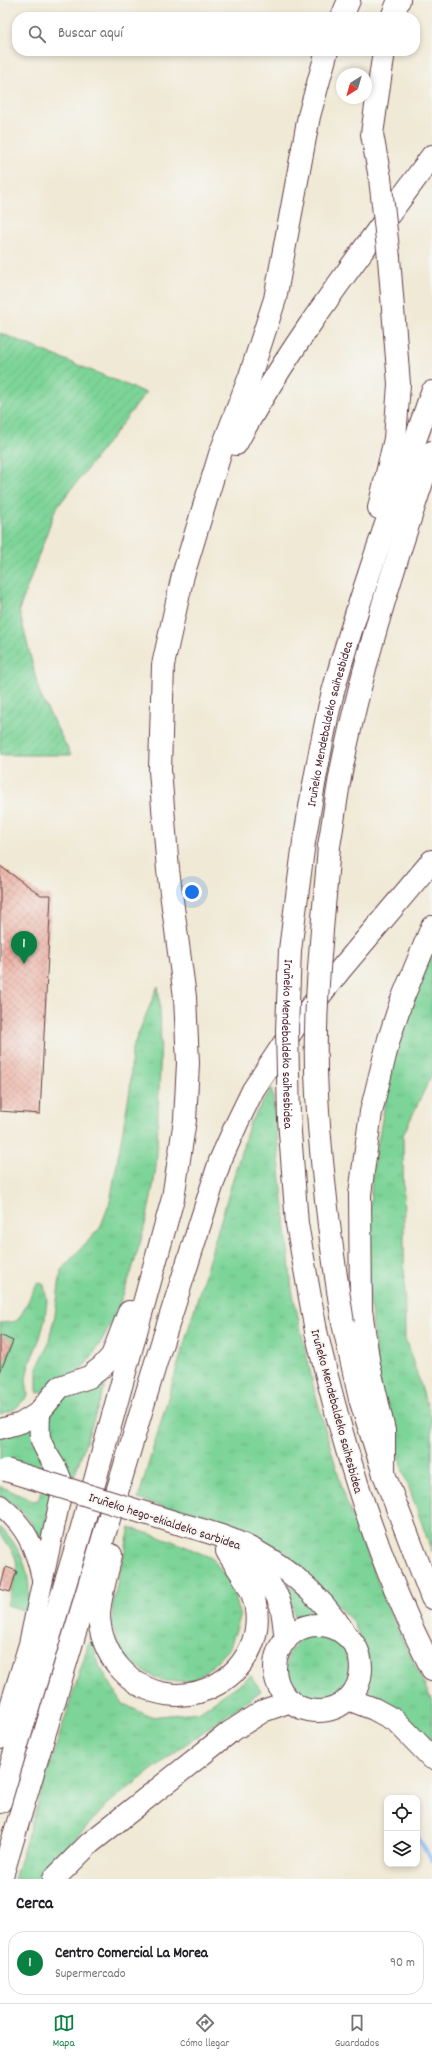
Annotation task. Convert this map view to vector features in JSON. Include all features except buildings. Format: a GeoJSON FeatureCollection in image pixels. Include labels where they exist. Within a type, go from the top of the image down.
{"type":"FeatureCollection","features":[{"type":"Feature","properties":{"kind":"highway"},"geometry":{"type":"LineString","coordinates":[[344,12],[349,0]]}},
{"type":"Feature","properties":{"kind":"highway"},"geometry":{"type":"LineString","coordinates":[[394,12],[399,0]]}},
{"type":"Feature","properties":{"kind":"highway"},"geometry":{"type":"LineString","coordinates":[[0,1802],[81,1531],[173,1198],[185,1120],[188,1063],[185,996],[168,870],[160,770],[163,666],[183,575],[220,454],[250,376],[275,299],[309,116],[326,56]]}},
{"type":"Feature","properties":{"kind":"highway"},"geometry":{"type":"LineString","coordinates":[[367,581],[370,548],[395,439],[398,392],[389,258],[380,178],[372,134],[383,56]]}},
{"type":"Feature","properties":{"kind":"highway"},"geometry":{"type":"LineString","coordinates":[[206,502],[256,407],[324,304],[432,156]]}},
{"type":"Feature","properties":{"kind":"highway","name":"Iruñeko Mendebaldeko saihesbidea"},"geometry":{"type":"LineString","coordinates":[[432,392],[367,581],[334,689],[317,764],[304,842],[290,950],[287,1037],[289,1119],[298,1224],[316,1331],[333,1405],[365,1510],[407,1622],[432,1669]]}},
{"type":"Feature","properties":{"kind":"highway","name":"Iruñeko Mendebaldeko saihesbidea"},"geometry":{"type":"LineString","coordinates":[[432,452],[408,524],[361,685],[342,763],[330,846],[320,975],[317,1093],[328,1229],[343,1323],[360,1398],[384,1474],[432,1598]]}},
{"type":"Feature","properties":{"kind":"highway"},"geometry":{"type":"LineString","coordinates":[[1,1879],[156,1362],[220,1162],[253,1090],[294,1028],[341,969],[432,861]]}},
{"type":"Feature","properties":{"kind":"highway"},"geometry":{"type":"LineString","coordinates":[[372,934],[396,917],[411,903],[432,878]]}},
{"type":"Feature","properties":{"kind":"highway"},"geometry":{"type":"LineString","coordinates":[[384,1474],[384,1431],[369,1365],[361,1310],[360,1194],[371,1112],[389,1039],[401,1002],[432,927]]}},
{"type":"Feature","properties":{"kind":"highway"},"geometry":{"type":"LineString","coordinates":[[40,1411],[60,1387],[89,1377],[102,1368],[112,1356],[122,1332],[145,1264],[168,1172],[181,1152]]}},
{"type":"Feature","properties":{"kind":"highway"},"geometry":{"type":"LineString","coordinates":[[156,1362],[113,1544],[99,1615],[104,1641],[112,1659],[126,1676],[139,1685],[157,1694],[177,1696],[193,1695],[221,1682],[232,1673],[244,1657],[256,1633],[256,1613],[252,1593],[227,1552]]}},
{"type":"Feature","properties":{"kind":"highway","name":"Iruñeko hego-ekialdeko sarbidea"},"geometry":{"type":"LineString","coordinates":[[3,1474],[175,1526],[233,1540],[288,1571],[313,1592],[335,1617],[346,1635]]}},
{"type":"Feature","properties":{"kind":"highway","name":"Iruñeko hego-ekialdeko sarbidea"},"geometry":{"type":"LineString","coordinates":[[175,1526],[243,1560],[266,1581],[280,1603],[286,1640]]}},
{"type":"Feature","properties":{"kind":"highway"},"geometry":{"type":"LineString","coordinates":[[314,1625],[326,1626],[346,1635],[355,1646],[360,1659],[361,1674],[357,1688],[348,1699],[338,1706],[326,1710],[314,1710],[302,1707],[291,1701],[282,1691],[276,1672],[279,1652],[286,1640],[294,1633],[314,1625]]}},
{"type":"Feature","properties":{"kind":"highway"},"geometry":{"type":"LineString","coordinates":[[348,1699],[374,1709],[396,1720],[432,1758]]}},
{"type":"Feature","properties":{"kind":"highway"},"geometry":{"type":"LineString","coordinates":[[54,1879],[90,1843],[230,1732],[263,1711],[291,1701]]}},
{"type":"Feature","properties":{"kind":"street"},"geometry":{"type":"LineString","coordinates":[[0,1429],[21,1423],[40,1411]]}},
{"type":"Feature","properties":{"kind":"street"},"geometry":{"type":"LineString","coordinates":[[0,1739],[29,1644],[63,1486],[61,1474],[40,1437],[40,1411]]}},
{"type":"Feature","properties":{"kind":"street"},"geometry":{"type":"LineString","coordinates":[[0,1505],[15,1517],[31,1542],[43,1580]]}},
{"type":"Feature","properties":{"kind":"green space"},"geometry":{"type":"Polygon","coordinates":[[[0,333],[146,393],[55,510],[19,610],[40,695],[71,755],[0,755],[0,333]]]}},
{"type":"Feature","properties":{"kind":"green space"},"geometry":{"type":"Polygon","coordinates":[[[432,949],[432,1074],[403,1135],[405,1338],[432,1420],[432,1552],[402,1468],[378,1380],[367,1269],[372,1173],[393,1061],[432,949]]]}},
{"type":"Feature","properties":{"kind":"green space"},"geometry":{"type":"Polygon","coordinates":[[[158,986],[160,1002],[161,1048],[157,1158],[146,1222],[138,1250],[119,1306],[94,1353],[76,1373],[54,1387],[37,1393],[37,1368],[47,1348],[55,1315],[61,1270],[100,1228],[110,1202],[130,1090],[132,1049],[158,986]]]}},
{"type":"Feature","properties":{"kind":"green space"},"geometry":{"type":"Polygon","coordinates":[[[272,1088],[292,1290],[315,1393],[345,1498],[390,1613],[432,1701],[432,1744],[412,1724],[366,1688],[368,1655],[353,1622],[284,1551],[217,1523],[138,1499],[250,1122],[272,1088]]]}},
{"type":"Feature","properties":{"kind":"green space"},"geometry":{"type":"Polygon","coordinates":[[[38,1282],[44,1285],[47,1300],[45,1318],[40,1338],[29,1364],[26,1379],[28,1396],[15,1409],[0,1414],[0,1371],[13,1342],[0,1335],[0,1323],[14,1322],[18,1319],[38,1282]]]}},
{"type":"Feature","properties":{"kind":"green space"},"geometry":{"type":"Polygon","coordinates":[[[109,1375],[72,1482],[70,1474],[47,1428],[51,1414],[64,1396],[109,1375]]]}},
{"type":"Feature","properties":{"kind":"green space"},"geometry":{"type":"Polygon","coordinates":[[[34,1421],[57,1477],[41,1543],[25,1515],[15,1505],[0,1495],[0,1486],[33,1501],[38,1500],[45,1485],[0,1461],[0,1434],[34,1421]]]}},
{"type":"Feature","properties":{"kind":"green space"},"geometry":{"type":"Polygon","coordinates":[[[0,1527],[15,1545],[25,1566],[29,1588],[27,1611],[7,1605],[16,1574],[17,1562],[0,1532],[0,1527]]]}},
{"type":"Feature","properties":{"kind":"green space"},"geometry":{"type":"Polygon","coordinates":[[[130,1528],[170,1540],[212,1558],[234,1589],[240,1618],[230,1647],[207,1671],[191,1681],[162,1681],[140,1669],[123,1655],[112,1626],[113,1602],[130,1528]]]}},
{"type":"Feature","properties":{"kind":"green space"},"geometry":{"type":"Polygon","coordinates":[[[267,1570],[286,1581],[320,1611],[295,1617],[289,1597],[267,1570]]]}},
{"type":"Feature","properties":{"kind":"green space"},"geometry":{"type":"Polygon","coordinates":[[[308,1635],[328,1635],[345,1650],[351,1672],[341,1692],[337,1696],[326,1700],[315,1700],[305,1697],[296,1690],[290,1681],[287,1671],[287,1660],[291,1649],[296,1643],[308,1635]]]}},
{"type":"Feature","properties":{"kind":"green space"},"geometry":{"type":"Polygon","coordinates":[[[91,1636],[99,1665],[122,1703],[150,1717],[199,1712],[251,1676],[261,1691],[183,1746],[109,1803],[37,1879],[14,1879],[91,1636]]]}},
{"type":"Feature","properties":{"kind":"waterway"},"geometry":{"type":"LineString","coordinates":[[420,1841],[432,1861]]}},
{"type":"Feature","properties":{"kind":"place","name":"Centro Comercial La Morea"},"geometry":{"type":"Point","coordinates":[24,964]}}]}
